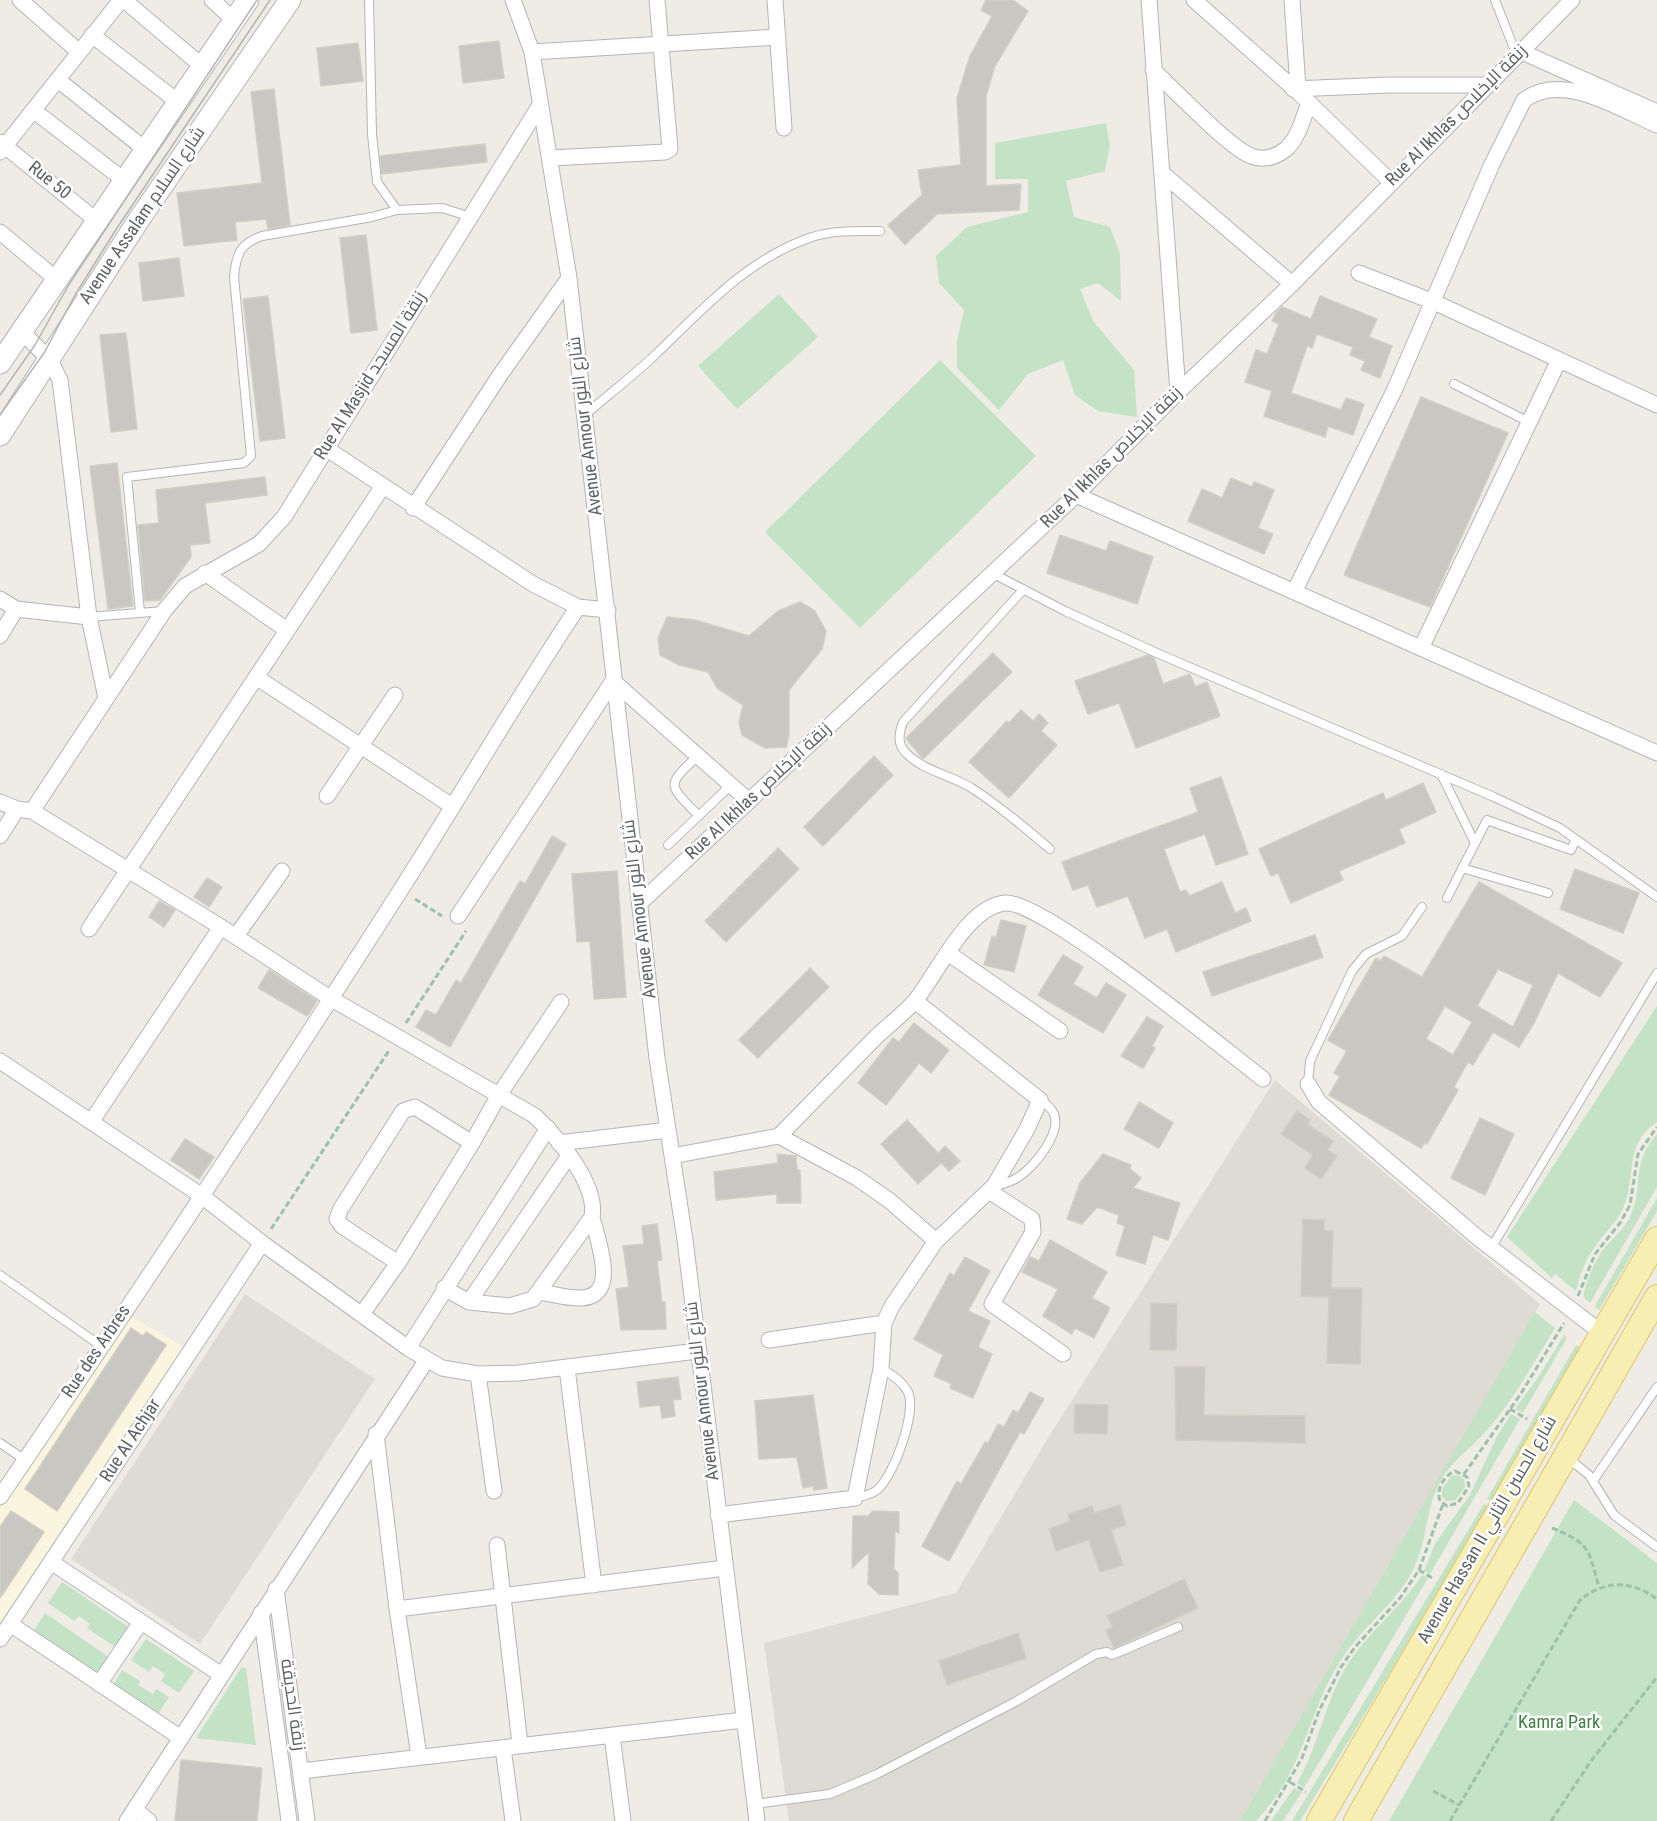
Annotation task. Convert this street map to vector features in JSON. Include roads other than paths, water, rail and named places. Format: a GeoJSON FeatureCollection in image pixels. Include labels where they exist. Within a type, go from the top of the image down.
{"type":"FeatureCollection","features":[{"type":"Feature","properties":{"kind":"main road","name":"Avenue Assalam شارع السلام"},"geometry":{"type":"LineString","coordinates":[[0,363],[248,0]]}},
{"type":"Feature","properties":{"kind":"main road","name":"Avenue Assalam شارع السلام"},"geometry":{"type":"LineString","coordinates":[[0,435],[138,221],[290,0]]}},
{"type":"Feature","properties":{"kind":"main road","name":"Avenue Hassan II شارع الحسن الثاني"},"geometry":{"type":"LineString","coordinates":[[1319,1821],[1657,1239]]}},
{"type":"Feature","properties":{"kind":"main road","name":"Avenue Hassan II شارع الحسن الثاني"},"geometry":{"type":"LineString","coordinates":[[1356,1821],[1657,1298]]}},
{"type":"Feature","properties":{"kind":"street"},"geometry":{"type":"LineString","coordinates":[[20,0],[79,52]]}},
{"type":"Feature","properties":{"kind":"street"},"geometry":{"type":"LineString","coordinates":[[2,147],[122,0],[202,66]]}},
{"type":"Feature","properties":{"kind":"street"},"geometry":{"type":"LineString","coordinates":[[212,0],[234,20]]}},
{"type":"Feature","properties":{"kind":"street","name":"Avenue Annour شارع النور"},"geometry":{"type":"LineString","coordinates":[[513,0],[532,52],[569,278],[657,1058],[685,1240],[757,1821]]}},
{"type":"Feature","properties":{"kind":"street"},"geometry":{"type":"LineString","coordinates":[[551,158],[668,151],[657,0]]}},
{"type":"Feature","properties":{"kind":"street"},"geometry":{"type":"LineString","coordinates":[[775,0],[784,128]]}},
{"type":"Feature","properties":{"kind":"street"},"geometry":{"type":"LineString","coordinates":[[1149,0],[1178,392]]}},
{"type":"Feature","properties":{"kind":"street"},"geometry":{"type":"LineString","coordinates":[[1194,0],[1296,88],[1391,182]]}},
{"type":"Feature","properties":{"kind":"street"},"geometry":{"type":"LineString","coordinates":[[1292,0],[1296,88]]}},
{"type":"Feature","properties":{"kind":"street","name":"Rue Al Ikhlas زنقة الإخلاص"},"geometry":{"type":"LineString","coordinates":[[640,903],[1076,495],[1178,392],[1292,284],[1572,0]]}},
{"type":"Feature","properties":{"kind":"street"},"geometry":{"type":"LineString","coordinates":[[92,35],[178,102]]}},
{"type":"Feature","properties":{"kind":"street"},"geometry":{"type":"LineString","coordinates":[[532,52],[778,37]]}},
{"type":"Feature","properties":{"kind":"street"},"geometry":{"type":"LineString","coordinates":[[1520,54],[1657,112]]}},
{"type":"Feature","properties":{"kind":"street"},"geometry":{"type":"LineString","coordinates":[[1154,70],[1221,133],[1250,155],[1268,158],[1285,150],[1297,132],[1309,103]]}},
{"type":"Feature","properties":{"kind":"street"},"geometry":{"type":"LineString","coordinates":[[58,80],[146,150]]}},
{"type":"Feature","properties":{"kind":"street"},"geometry":{"type":"LineString","coordinates":[[1296,88],[1488,85]]}},
{"type":"Feature","properties":{"kind":"street"},"geometry":{"type":"LineString","coordinates":[[1294,592],[1385,410],[1434,302],[1492,164],[1524,100],[1542,91],[1569,89],[1657,125]]}},
{"type":"Feature","properties":{"kind":"street","name":"Rue Al Masjid زنقة المسجد"},"geometry":{"type":"LineString","coordinates":[[0,836],[24,810],[106,698],[164,611],[186,585],[259,544],[271,533],[327,449],[540,105]]}},
{"type":"Feature","properties":{"kind":"street"},"geometry":{"type":"LineString","coordinates":[[33,110],[125,181]]}},
{"type":"Feature","properties":{"kind":"street","name":"Rue 50"},"geometry":{"type":"LineString","coordinates":[[2,147],[97,221]]}},
{"type":"Feature","properties":{"kind":"street"},"geometry":{"type":"LineString","coordinates":[[1162,174],[1292,284]]}},
{"type":"Feature","properties":{"kind":"street"},"geometry":{"type":"LineString","coordinates":[[0,232],[56,279]]}},
{"type":"Feature","properties":{"kind":"street"},"geometry":{"type":"LineString","coordinates":[[1359,273],[1434,302],[1657,405]]}},
{"type":"Feature","properties":{"kind":"street"},"geometry":{"type":"LineString","coordinates":[[413,508],[500,375],[569,278]]}},
{"type":"Feature","properties":{"kind":"street"},"geometry":{"type":"LineString","coordinates":[[21,331],[50,360],[58,373],[62,388],[89,617],[106,698]]}},
{"type":"Feature","properties":{"kind":"street"},"geometry":{"type":"LineString","coordinates":[[1421,648],[1559,360]]}},
{"type":"Feature","properties":{"kind":"street"},"geometry":{"type":"LineString","coordinates":[[327,449],[413,508],[533,584],[578,607],[608,610]]}},
{"type":"Feature","properties":{"kind":"street"},"geometry":{"type":"LineString","coordinates":[[89,929],[383,486]]}},
{"type":"Feature","properties":{"kind":"street"},"geometry":{"type":"LineString","coordinates":[[1076,495],[1657,753]]}},
{"type":"Feature","properties":{"kind":"street"},"geometry":{"type":"LineString","coordinates":[[205,573],[287,630]]}},
{"type":"Feature","properties":{"kind":"street"},"geometry":{"type":"LineString","coordinates":[[0,599],[16,609],[89,617]]}},
{"type":"Feature","properties":{"kind":"street","name":"Rue des Arbres"},"geometry":{"type":"LineString","coordinates":[[0,1497],[198,1202],[400,890],[520,693],[578,607]]}},
{"type":"Feature","properties":{"kind":"street"},"geometry":{"type":"LineString","coordinates":[[0,636],[16,609]]}},
{"type":"Feature","properties":{"kind":"street"},"geometry":{"type":"LineString","coordinates":[[256,677],[359,747],[452,806]]}},
{"type":"Feature","properties":{"kind":"street"},"geometry":{"type":"LineString","coordinates":[[454,920],[613,681],[749,801]]}},
{"type":"Feature","properties":{"kind":"street"},"geometry":{"type":"LineString","coordinates":[[327,796],[395,695]]}},
{"type":"Feature","properties":{"kind":"street"},"geometry":{"type":"LineString","coordinates":[[0,802],[24,810],[127,870],[236,936],[330,998],[535,1116],[559,1143],[592,1196],[592,1217],[604,1273],[604,1283],[592,1295],[582,1298],[540,1292]]}},
{"type":"Feature","properties":{"kind":"street"},"geometry":{"type":"LineString","coordinates":[[236,936],[282,871]]}},
{"type":"Feature","properties":{"kind":"street"},"geometry":{"type":"LineString","coordinates":[[672,1156],[779,1136],[915,1001],[966,929],[989,907],[1015,902],[1045,916],[1126,973],[1263,1079]]}},
{"type":"Feature","properties":{"kind":"street"},"geometry":{"type":"LineString","coordinates":[[91,1122],[221,927]]}},
{"type":"Feature","properties":{"kind":"street"},"geometry":{"type":"LineString","coordinates":[[948,953],[1060,1031]]}},
{"type":"Feature","properties":{"kind":"street"},"geometry":{"type":"LineString","coordinates":[[718,1515],[855,1498],[880,1369],[884,1323],[892,1305],[936,1241],[992,1189],[1027,1129],[1040,1100],[915,1001]]}},
{"type":"Feature","properties":{"kind":"street"},"geometry":{"type":"LineString","coordinates":[[362,1314],[398,1263],[499,1095],[561,1002]]}},
{"type":"Feature","properties":{"kind":"street"},"geometry":{"type":"LineString","coordinates":[[0,1061],[91,1122],[198,1202],[262,1243],[426,1361],[442,1368],[478,1374],[519,1373],[697,1351]]}},
{"type":"Feature","properties":{"kind":"street"},"geometry":{"type":"LineString","coordinates":[[1308,1084],[1319,1102],[1491,1248],[1603,1334]]}},
{"type":"Feature","properties":{"kind":"street"},"geometry":{"type":"LineString","coordinates":[[398,1263],[338,1223],[340,1210],[406,1108],[412,1106],[420,1109],[472,1143]]}},
{"type":"Feature","properties":{"kind":"street"},"geometry":{"type":"LineString","coordinates":[[408,1348],[444,1288],[548,1128]]}},
{"type":"Feature","properties":{"kind":"street"},"geometry":{"type":"LineString","coordinates":[[559,1143],[668,1130]]}},
{"type":"Feature","properties":{"kind":"street"},"geometry":{"type":"LineString","coordinates":[[779,1136],[857,1178],[890,1201],[936,1241]]}},
{"type":"Feature","properties":{"kind":"street"},"geometry":{"type":"LineString","coordinates":[[469,1302],[568,1157]]}},
{"type":"Feature","properties":{"kind":"street"},"geometry":{"type":"LineString","coordinates":[[992,1189],[1032,1220],[1034,1225],[1033,1232],[993,1304],[1063,1354]]}},
{"type":"Feature","properties":{"kind":"street"},"geometry":{"type":"LineString","coordinates":[[444,1288],[469,1302],[488,1305],[520,1304],[533,1299],[592,1217]]}},
{"type":"Feature","properties":{"kind":"street","name":"Rue Al Achjar"},"geometry":{"type":"LineString","coordinates":[[0,1639],[262,1243]]}},
{"type":"Feature","properties":{"kind":"street"},"geometry":{"type":"LineString","coordinates":[[770,1340],[884,1323]]}},
{"type":"Feature","properties":{"kind":"street"},"geometry":{"type":"LineString","coordinates":[[149,1821],[131,1816],[220,1674],[426,1361]]}},
{"type":"Feature","properties":{"kind":"street"},"geometry":{"type":"LineString","coordinates":[[567,1368],[594,1585]]}},
{"type":"Feature","properties":{"kind":"street"},"geometry":{"type":"LineString","coordinates":[[478,1374],[494,1491]]}},
{"type":"Feature","properties":{"kind":"street"},"geometry":{"type":"LineString","coordinates":[[376,1434],[397,1610],[419,1756]]}},
{"type":"Feature","properties":{"kind":"street"},"geometry":{"type":"LineString","coordinates":[[497,1545],[501,1596],[520,1744]]}},
{"type":"Feature","properties":{"kind":"street"},"geometry":{"type":"LineString","coordinates":[[51,1562],[220,1674]]}},
{"type":"Feature","properties":{"kind":"street"},"geometry":{"type":"LineString","coordinates":[[397,1610],[725,1568]]}},
{"type":"Feature","properties":{"kind":"street","name":"زنقة الحديقة"},"geometry":{"type":"LineString","coordinates":[[276,1589],[307,1821]]}},
{"type":"Feature","properties":{"kind":"street","name":"زنقة الحديقة"},"geometry":{"type":"LineString","coordinates":[[261,1613],[289,1821]]}},
{"type":"Feature","properties":{"kind":"street"},"geometry":{"type":"LineString","coordinates":[[99,1684],[141,1622]]}},
{"type":"Feature","properties":{"kind":"street"},"geometry":{"type":"LineString","coordinates":[[10,1624],[181,1738]]}},
{"type":"Feature","properties":{"kind":"street"},"geometry":{"type":"LineString","coordinates":[[301,1771],[744,1720]]}},
{"type":"Feature","properties":{"kind":"street"},"geometry":{"type":"LineString","coordinates":[[612,1735],[623,1821]]}},
{"type":"Feature","properties":{"kind":"street"},"geometry":{"type":"LineString","coordinates":[[503,1748],[513,1821]]}},
{"type":"Feature","properties":{"kind":"lane"},"geometry":{"type":"LineString","coordinates":[[369,0],[372,134],[377,183],[397,210]]}},
{"type":"Feature","properties":{"kind":"lane"},"geometry":{"type":"LineString","coordinates":[[1495,0],[1520,54]]}},
{"type":"Feature","properties":{"kind":"lane"},"geometry":{"type":"LineString","coordinates":[[140,612],[125,483],[127,477],[244,463],[251,456],[234,277],[235,260],[240,249],[251,240],[262,236],[372,217],[397,210],[442,208],[471,217]]}},
{"type":"Feature","properties":{"kind":"lane"},"geometry":{"type":"LineString","coordinates":[[584,416],[653,357],[730,282],[777,251],[813,237],[839,231],[880,231]]}},
{"type":"Feature","properties":{"kind":"lane"},"geometry":{"type":"LineString","coordinates":[[1454,384],[1529,422]]}},
{"type":"Feature","properties":{"kind":"lane"},"geometry":{"type":"LineString","coordinates":[[992,573],[1159,654],[1441,774],[1560,828],[1575,841],[1657,897]]}},
{"type":"Feature","properties":{"kind":"lane"},"geometry":{"type":"LineString","coordinates":[[1023,590],[903,722],[899,738],[904,751],[918,763],[976,792],[1050,849]]}},
{"type":"Feature","properties":{"kind":"lane"},"geometry":{"type":"LineString","coordinates":[[89,617],[164,611]]}},
{"type":"Feature","properties":{"kind":"lane"},"geometry":{"type":"LineString","coordinates":[[699,755],[675,777],[673,784],[676,792],[699,816]]}},
{"type":"Feature","properties":{"kind":"lane"},"geometry":{"type":"LineString","coordinates":[[1441,774],[1475,843]]}},
{"type":"Feature","properties":{"kind":"lane"},"geometry":{"type":"LineString","coordinates":[[668,845],[731,784]]}},
{"type":"Feature","properties":{"kind":"lane"},"geometry":{"type":"LineString","coordinates":[[1447,898],[1487,820],[1571,850],[1575,841]]}},
{"type":"Feature","properties":{"kind":"lane"},"geometry":{"type":"LineString","coordinates":[[1462,868],[1548,893]]}},
{"type":"Feature","properties":{"kind":"lane"},"geometry":{"type":"LineString","coordinates":[[1308,1084],[1310,1061],[1352,971],[1366,954],[1401,936],[1422,907]]}},
{"type":"Feature","properties":{"kind":"lane"},"geometry":{"type":"LineString","coordinates":[[1491,1248],[1657,974]]}},
{"type":"Feature","properties":{"kind":"lane"},"geometry":{"type":"LineString","coordinates":[[992,1189],[1011,1182],[1026,1172],[1043,1153],[1051,1138],[1055,1117],[1053,1111],[1040,1100]]}},
{"type":"Feature","properties":{"kind":"lane"},"geometry":{"type":"LineString","coordinates":[[0,1275],[102,1346]]}},
{"type":"Feature","properties":{"kind":"lane"},"geometry":{"type":"LineString","coordinates":[[855,1498],[871,1494],[884,1481],[907,1427],[912,1407],[902,1383],[880,1369]]}},
{"type":"Feature","properties":{"kind":"lane"},"geometry":{"type":"LineString","coordinates":[[1593,1481],[1657,1387]]}},
{"type":"Feature","properties":{"kind":"lane"},"geometry":{"type":"LineString","coordinates":[[0,1443],[25,1460]]}},
{"type":"Feature","properties":{"kind":"lane"},"geometry":{"type":"LineString","coordinates":[[1565,1456],[1593,1481],[1614,1515],[1657,1547]]}},
{"type":"Feature","properties":{"kind":"lane"},"geometry":{"type":"LineString","coordinates":[[755,1804],[830,1794],[877,1774],[1015,1702],[1096,1654],[1107,1652],[1112,1655],[1178,1627]]}},
{"type":"Feature","properties":{"kind":"tram line"},"geometry":{"type":"LineString","coordinates":[[0,395],[35,345],[68,286],[257,0]]}},
{"type":"Feature","properties":{"kind":"tram line"},"geometry":{"type":"LineString","coordinates":[[0,415],[44,353],[75,295],[115,231],[270,0]]}},
{"type":"Feature","properties":{"kind":"park label","name":"Kamra Park"},"geometry":{"type":"Point","coordinates":[1559,1723]}}]}
